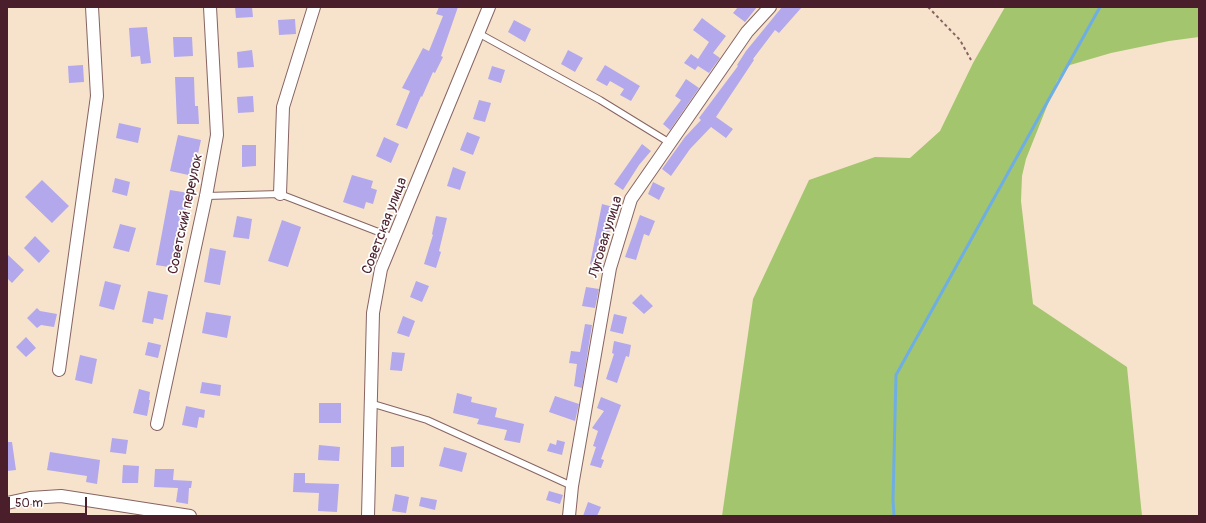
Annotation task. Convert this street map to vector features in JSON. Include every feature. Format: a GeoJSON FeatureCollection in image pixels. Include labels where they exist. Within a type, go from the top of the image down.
{"type":"FeatureCollection","features":[{"type":"Feature","properties":{"kind":"street"},"geometry":{"type":"LineString","coordinates":[[59,370],[97,96],[92,7]]}},
{"type":"Feature","properties":{"kind":"street","name":"Советский переулок"},"geometry":{"type":"LineString","coordinates":[[157,424],[206,196],[217,135],[210,7]]}},
{"type":"Feature","properties":{"kind":"street"},"geometry":{"type":"LineString","coordinates":[[280,194],[283,107],[314,7]]}},
{"type":"Feature","properties":{"kind":"street","name":"Советская улица"},"geometry":{"type":"LineString","coordinates":[[368,516],[373,314],[381,269],[489,7]]}},
{"type":"Feature","properties":{"kind":"street","name":"Луговая улица"},"geometry":{"type":"LineString","coordinates":[[569,516],[572,486],[610,268],[631,199],[747,32],[770,7]]}},
{"type":"Feature","properties":{"kind":"street"},"geometry":{"type":"LineString","coordinates":[[7,503],[30,498],[61,496],[190,516]]}},
{"type":"Feature","properties":{"kind":"lane"},"geometry":{"type":"LineString","coordinates":[[478,33],[600,100],[670,143]]}},
{"type":"Feature","properties":{"kind":"lane"},"geometry":{"type":"LineString","coordinates":[[206,196],[280,194],[394,238]]}},
{"type":"Feature","properties":{"kind":"lane"},"geometry":{"type":"LineString","coordinates":[[370,403],[426,420],[572,486]]}},
{"type":"Feature","properties":{"kind":"path"},"geometry":{"type":"LineString","coordinates":[[928,7],[960,40],[972,60]]}},
{"type":"Feature","properties":{"kind":"green space"},"geometry":{"type":"Polygon","coordinates":[[[1005,7],[1199,7],[1199,37],[1169,41],[1111,53],[1070,65],[1066,68],[1057,81],[1026,159],[1022,176],[1021,201],[1033,304],[1127,367],[1142,516],[722,516],[753,299],[809,180],[875,157],[910,158],[940,131],[973,63],[1005,7]]]}},
{"type":"Feature","properties":{"kind":"building"},"geometry":{"type":"Polygon","coordinates":[[[235,7],[252,7],[253,17],[236,18],[235,7]]]}},
{"type":"Feature","properties":{"kind":"building"},"geometry":{"type":"Polygon","coordinates":[[[439,7],[458,7],[441,56],[443,57],[435,73],[433,72],[422,97],[421,96],[407,129],[396,125],[410,91],[402,88],[423,48],[429,51],[443,16],[436,14],[439,7]]]}},
{"type":"Feature","properties":{"kind":"building"},"geometry":{"type":"Polygon","coordinates":[[[738,7],[757,7],[745,22],[733,13],[738,7]]]}},
{"type":"Feature","properties":{"kind":"building"},"geometry":{"type":"Polygon","coordinates":[[[782,7],[802,7],[779,33],[775,30],[753,59],[754,60],[716,117],[733,129],[726,138],[711,127],[690,149],[671,176],[662,169],[685,137],[701,120],[699,118],[738,66],[737,65],[746,51],[782,7]]]}},
{"type":"Feature","properties":{"kind":"building"},"geometry":{"type":"Polygon","coordinates":[[[702,18],[726,36],[713,53],[720,58],[709,73],[698,66],[695,70],[684,63],[691,54],[698,59],[709,42],[693,30],[702,18]]]}},
{"type":"Feature","properties":{"kind":"building"},"geometry":{"type":"Polygon","coordinates":[[[295,19],[296,34],[279,35],[278,20],[295,19]]]}},
{"type":"Feature","properties":{"kind":"building"},"geometry":{"type":"Polygon","coordinates":[[[514,20],[531,29],[525,42],[508,32],[514,20]]]}},
{"type":"Feature","properties":{"kind":"building"},"geometry":{"type":"Polygon","coordinates":[[[147,27],[151,63],[141,64],[140,56],[131,57],[129,28],[147,27]]]}},
{"type":"Feature","properties":{"kind":"building"},"geometry":{"type":"Polygon","coordinates":[[[173,37],[192,37],[193,56],[174,57],[173,37]]]}},
{"type":"Feature","properties":{"kind":"building"},"geometry":{"type":"Polygon","coordinates":[[[252,50],[254,67],[238,68],[237,52],[252,50]]]}},
{"type":"Feature","properties":{"kind":"building"},"geometry":{"type":"Polygon","coordinates":[[[568,50],[583,58],[575,72],[561,64],[568,50]]]}},
{"type":"Feature","properties":{"kind":"building"},"geometry":{"type":"Polygon","coordinates":[[[83,65],[84,82],[69,83],[68,66],[83,65]]]}},
{"type":"Feature","properties":{"kind":"building"},"geometry":{"type":"Polygon","coordinates":[[[605,65],[640,86],[631,101],[620,95],[624,89],[610,81],[607,86],[596,80],[605,65]]]}},
{"type":"Feature","properties":{"kind":"building"},"geometry":{"type":"Polygon","coordinates":[[[492,66],[505,70],[501,83],[488,79],[492,66]]]}},
{"type":"Feature","properties":{"kind":"building"},"geometry":{"type":"Polygon","coordinates":[[[175,77],[194,77],[195,106],[198,106],[199,124],[177,124],[175,77]]]}},
{"type":"Feature","properties":{"kind":"building"},"geometry":{"type":"Polygon","coordinates":[[[686,79],[699,88],[670,130],[663,124],[681,100],[675,96],[686,79]]]}},
{"type":"Feature","properties":{"kind":"building"},"geometry":{"type":"Polygon","coordinates":[[[253,96],[254,112],[238,113],[237,97],[253,96]]]}},
{"type":"Feature","properties":{"kind":"building"},"geometry":{"type":"Polygon","coordinates":[[[479,100],[491,103],[485,122],[473,119],[479,100]]]}},
{"type":"Feature","properties":{"kind":"building"},"geometry":{"type":"Polygon","coordinates":[[[119,123],[141,128],[138,143],[116,138],[119,123]]]}},
{"type":"Feature","properties":{"kind":"building"},"geometry":{"type":"Polygon","coordinates":[[[467,132],[480,137],[473,155],[460,150],[467,132]]]}},
{"type":"Feature","properties":{"kind":"building"},"geometry":{"type":"Polygon","coordinates":[[[178,135],[201,140],[193,176],[170,171],[178,135]]]}},
{"type":"Feature","properties":{"kind":"building"},"geometry":{"type":"Polygon","coordinates":[[[384,137],[399,144],[391,163],[376,156],[384,137]]]}},
{"type":"Feature","properties":{"kind":"building"},"geometry":{"type":"Polygon","coordinates":[[[642,144],[651,151],[639,165],[623,190],[614,184],[642,144]]]}},
{"type":"Feature","properties":{"kind":"building"},"geometry":{"type":"Polygon","coordinates":[[[242,145],[256,145],[256,166],[242,167],[242,145]]]}},
{"type":"Feature","properties":{"kind":"building"},"geometry":{"type":"Polygon","coordinates":[[[453,167],[466,172],[460,190],[447,186],[453,167]]]}},
{"type":"Feature","properties":{"kind":"building"},"geometry":{"type":"Polygon","coordinates":[[[352,175],[373,181],[371,188],[377,190],[373,204],[366,202],[364,209],[343,202],[352,175]]]}},
{"type":"Feature","properties":{"kind":"building"},"geometry":{"type":"Polygon","coordinates":[[[115,178],[130,182],[127,196],[112,192],[115,178]]]}},
{"type":"Feature","properties":{"kind":"building"},"geometry":{"type":"Polygon","coordinates":[[[42,180],[69,206],[52,223],[25,197],[42,180]]]}},
{"type":"Feature","properties":{"kind":"building"},"geometry":{"type":"Polygon","coordinates":[[[653,182],[665,188],[659,200],[648,194],[653,182]]]}},
{"type":"Feature","properties":{"kind":"building"},"geometry":{"type":"Polygon","coordinates":[[[170,190],[189,193],[175,268],[156,265],[170,190]]]}},
{"type":"Feature","properties":{"kind":"building"},"geometry":{"type":"Polygon","coordinates":[[[602,204],[613,207],[608,225],[611,226],[600,267],[590,264],[602,204]]]}},
{"type":"Feature","properties":{"kind":"building"},"geometry":{"type":"Polygon","coordinates":[[[640,215],[655,221],[649,236],[644,234],[636,260],[625,257],[640,215]]]}},
{"type":"Feature","properties":{"kind":"building"},"geometry":{"type":"Polygon","coordinates":[[[237,216],[252,219],[249,239],[233,237],[237,216]]]}},
{"type":"Feature","properties":{"kind":"building"},"geometry":{"type":"Polygon","coordinates":[[[436,216],[447,218],[439,251],[441,252],[436,268],[424,264],[433,235],[436,216]]]}},
{"type":"Feature","properties":{"kind":"building"},"geometry":{"type":"Polygon","coordinates":[[[282,220],[301,227],[288,267],[268,261],[282,220]]]}},
{"type":"Feature","properties":{"kind":"building"},"geometry":{"type":"Polygon","coordinates":[[[120,224],[136,228],[129,252],[113,248],[120,224]]]}},
{"type":"Feature","properties":{"kind":"building"},"geometry":{"type":"Polygon","coordinates":[[[35,236],[50,251],[39,263],[24,248],[35,236]]]}},
{"type":"Feature","properties":{"kind":"building"},"geometry":{"type":"Polygon","coordinates":[[[210,248],[226,251],[220,285],[204,282],[210,248]]]}},
{"type":"Feature","properties":{"kind":"building"},"geometry":{"type":"Polygon","coordinates":[[[7,254],[24,270],[12,283],[7,278],[7,254]]]}},
{"type":"Feature","properties":{"kind":"building"},"geometry":{"type":"Polygon","coordinates":[[[105,281],[121,285],[114,310],[99,306],[105,281]]]}},
{"type":"Feature","properties":{"kind":"building"},"geometry":{"type":"Polygon","coordinates":[[[416,281],[429,286],[422,302],[410,297],[416,281]]]}},
{"type":"Feature","properties":{"kind":"building"},"geometry":{"type":"Polygon","coordinates":[[[586,287],[599,289],[595,308],[582,306],[586,287]]]}},
{"type":"Feature","properties":{"kind":"building"},"geometry":{"type":"Polygon","coordinates":[[[148,291],[168,295],[163,320],[154,318],[153,324],[142,322],[148,291]]]}},
{"type":"Feature","properties":{"kind":"building"},"geometry":{"type":"Polygon","coordinates":[[[641,294],[653,306],[644,314],[632,303],[641,294]]]}},
{"type":"Feature","properties":{"kind":"building"},"geometry":{"type":"Polygon","coordinates":[[[37,308],[40,311],[57,314],[54,327],[41,325],[37,328],[27,318],[37,308]]]}},
{"type":"Feature","properties":{"kind":"building"},"geometry":{"type":"Polygon","coordinates":[[[206,312],[231,316],[227,338],[202,333],[206,312]]]}},
{"type":"Feature","properties":{"kind":"building"},"geometry":{"type":"Polygon","coordinates":[[[614,314],[627,317],[623,334],[610,331],[614,314]]]}},
{"type":"Feature","properties":{"kind":"building"},"geometry":{"type":"Polygon","coordinates":[[[403,316],[415,321],[409,337],[397,333],[403,316]]]}},
{"type":"Feature","properties":{"kind":"building"},"geometry":{"type":"Polygon","coordinates":[[[585,324],[592,325],[582,388],[574,386],[577,364],[569,363],[571,351],[580,352],[585,324]]]}},
{"type":"Feature","properties":{"kind":"building"},"geometry":{"type":"Polygon","coordinates":[[[26,337],[36,348],[26,357],[16,347],[26,337]]]}},
{"type":"Feature","properties":{"kind":"building"},"geometry":{"type":"Polygon","coordinates":[[[614,341],[631,345],[629,357],[626,356],[617,383],[606,379],[614,354],[612,353],[614,341]]]}},
{"type":"Feature","properties":{"kind":"building"},"geometry":{"type":"Polygon","coordinates":[[[148,342],[161,345],[158,358],[145,355],[148,342]]]}},
{"type":"Feature","properties":{"kind":"building"},"geometry":{"type":"Polygon","coordinates":[[[392,352],[405,353],[402,371],[390,370],[392,352]]]}},
{"type":"Feature","properties":{"kind":"building"},"geometry":{"type":"Polygon","coordinates":[[[80,355],[97,359],[92,384],[75,380],[80,355]]]}},
{"type":"Feature","properties":{"kind":"building"},"geometry":{"type":"Polygon","coordinates":[[[202,382],[221,385],[220,396],[200,393],[202,382]]]}},
{"type":"Feature","properties":{"kind":"building"},"geometry":{"type":"Polygon","coordinates":[[[139,389],[150,392],[147,416],[133,413],[139,389]]]}},
{"type":"Feature","properties":{"kind":"building"},"geometry":{"type":"Polygon","coordinates":[[[457,393],[472,397],[471,402],[497,408],[495,417],[524,424],[520,443],[504,440],[507,430],[477,424],[479,419],[453,413],[457,393]]]}},
{"type":"Feature","properties":{"kind":"building"},"geometry":{"type":"Polygon","coordinates":[[[555,396],[579,404],[575,421],[549,412],[555,396]]]}},
{"type":"Feature","properties":{"kind":"building"},"geometry":{"type":"Polygon","coordinates":[[[601,397],[621,405],[601,459],[604,460],[601,468],[590,465],[596,447],[593,446],[598,431],[592,428],[604,411],[597,408],[601,397]]]}},
{"type":"Feature","properties":{"kind":"building"},"geometry":{"type":"Polygon","coordinates":[[[319,403],[341,403],[341,423],[319,423],[319,403]]]}},
{"type":"Feature","properties":{"kind":"building"},"geometry":{"type":"Polygon","coordinates":[[[186,406],[205,410],[204,418],[199,417],[197,428],[182,425],[186,406]]]}},
{"type":"Feature","properties":{"kind":"building"},"geometry":{"type":"Polygon","coordinates":[[[112,438],[128,440],[126,454],[110,452],[112,438]]]}},
{"type":"Feature","properties":{"kind":"building"},"geometry":{"type":"Polygon","coordinates":[[[557,440],[565,442],[562,455],[547,451],[550,443],[556,445],[557,440]]]}},
{"type":"Feature","properties":{"kind":"building"},"geometry":{"type":"Polygon","coordinates":[[[7,442],[12,442],[16,470],[7,471],[7,442]]]}},
{"type":"Feature","properties":{"kind":"building"},"geometry":{"type":"Polygon","coordinates":[[[319,445],[340,447],[339,461],[318,460],[319,445]]]}},
{"type":"Feature","properties":{"kind":"building"},"geometry":{"type":"Polygon","coordinates":[[[404,446],[404,467],[391,467],[391,447],[404,446]]]}},
{"type":"Feature","properties":{"kind":"building"},"geometry":{"type":"Polygon","coordinates":[[[444,447],[467,453],[462,472],[439,466],[444,447]]]}},
{"type":"Feature","properties":{"kind":"building"},"geometry":{"type":"Polygon","coordinates":[[[50,452],[100,460],[97,484],[86,482],[87,476],[47,470],[50,452]]]}},
{"type":"Feature","properties":{"kind":"building"},"geometry":{"type":"Polygon","coordinates":[[[123,465],[139,466],[138,483],[122,483],[123,465]]]}},
{"type":"Feature","properties":{"kind":"building"},"geometry":{"type":"Polygon","coordinates":[[[155,469],[174,469],[173,480],[192,481],[191,488],[189,488],[188,504],[176,502],[178,488],[154,487],[155,469]]]}},
{"type":"Feature","properties":{"kind":"building"},"geometry":{"type":"Polygon","coordinates":[[[294,473],[305,473],[305,483],[339,484],[337,512],[318,511],[319,493],[293,492],[294,473]]]}},
{"type":"Feature","properties":{"kind":"building"},"geometry":{"type":"Polygon","coordinates":[[[549,491],[563,495],[560,504],[546,500],[549,491]]]}},
{"type":"Feature","properties":{"kind":"building"},"geometry":{"type":"Polygon","coordinates":[[[395,494],[409,497],[406,513],[392,511],[395,494]]]}},
{"type":"Feature","properties":{"kind":"building"},"geometry":{"type":"Polygon","coordinates":[[[421,497],[437,500],[435,510],[419,506],[421,497]]]}},
{"type":"Feature","properties":{"kind":"building"},"geometry":{"type":"Polygon","coordinates":[[[588,502],[601,507],[597,516],[583,516],[588,502]]]}},
{"type":"Feature","properties":{"kind":"waterway"},"geometry":{"type":"LineString","coordinates":[[894,516],[893,500],[896,375],[1100,7]]}}]}
